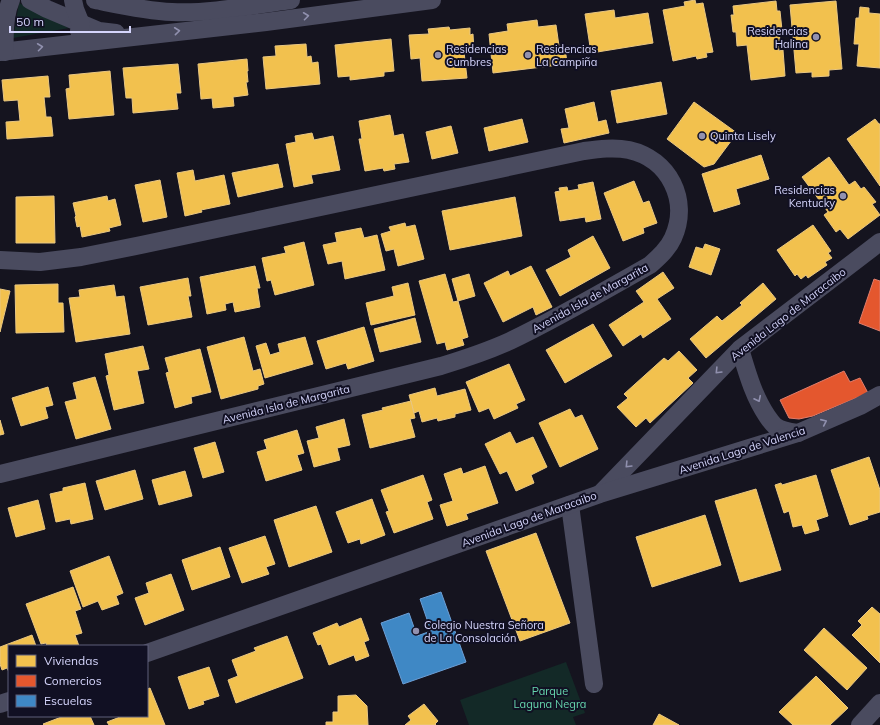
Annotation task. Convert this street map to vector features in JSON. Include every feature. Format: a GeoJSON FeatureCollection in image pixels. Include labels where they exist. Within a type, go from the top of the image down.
{"type":"FeatureCollection","features":[{"type":"Feature","properties":{"kind":"street"},"geometry":{"type":"LineString","coordinates":[[11,0],[5,22],[3,52],[266,22],[432,0]]}},
{"type":"Feature","properties":{"kind":"street"},"geometry":{"type":"LineString","coordinates":[[30,0],[47,9],[99,31],[138,36]]}},
{"type":"Feature","properties":{"kind":"street"},"geometry":{"type":"LineString","coordinates":[[73,0],[81,24],[76,43]]}},
{"type":"Feature","properties":{"kind":"street"},"geometry":{"type":"LineString","coordinates":[[95,0],[132,8],[172,12],[230,8],[291,0]]}},
{"type":"Feature","properties":{"kind":"street","name":"Avenida Isla de Margarita"},"geometry":{"type":"LineString","coordinates":[[0,260],[40,262],[88,255],[576,152],[602,148],[629,150],[648,157],[656,162],[664,170],[676,190],[680,210],[673,238],[662,254],[650,265],[561,315],[509,341],[474,356],[441,366],[0,474]]}},
{"type":"Feature","properties":{"kind":"street","name":"Avenida Lago de Maracaibo"},"geometry":{"type":"LineString","coordinates":[[148,653],[600,494],[740,349],[880,242]]}},
{"type":"Feature","properties":{"kind":"street"},"geometry":{"type":"LineString","coordinates":[[740,349],[755,393],[766,415],[774,425],[783,430],[798,433]]}},
{"type":"Feature","properties":{"kind":"street","name":"Avenida Lago de Valencia"},"geometry":{"type":"LineString","coordinates":[[600,494],[798,433],[860,406],[880,395]]}},
{"type":"Feature","properties":{"kind":"street"},"geometry":{"type":"LineString","coordinates":[[570,504],[594,684]]}},
{"type":"Feature","properties":{"kind":"street"},"geometry":{"type":"LineString","coordinates":[[860,725],[880,703]]}},
{"type":"Feature","properties":{"kind":"green space"},"geometry":{"type":"Polygon","coordinates":[[[19,3],[69,28],[13,38],[19,3]]]}},
{"type":"Feature","properties":{"kind":"green space","name":"Parque Laguna Negra"},"geometry":{"type":"Polygon","coordinates":[[[566,662],[585,713],[573,717],[576,725],[469,725],[460,700],[566,662]]]}},
{"type":"Feature","properties":{"kind":"building: Viviendas"},"geometry":{"type":"Polygon","coordinates":[[[695,0],[696,4],[703,3],[713,52],[706,53],[707,57],[697,59],[696,56],[673,61],[663,10],[685,6],[684,2],[695,0]]]}},
{"type":"Feature","properties":{"kind":"building: Viviendas"},"geometry":{"type":"Polygon","coordinates":[[[776,1],[777,11],[780,11],[782,30],[779,31],[779,51],[783,50],[785,76],[751,80],[747,45],[737,46],[736,32],[733,32],[731,15],[734,15],[733,6],[776,1]]]}},
{"type":"Feature","properties":{"kind":"building: Viviendas","name":"Residencias Halina"},"geometry":{"type":"Polygon","coordinates":[[[836,1],[842,69],[829,70],[829,76],[812,77],[812,72],[796,73],[790,5],[836,1]]]}},
{"type":"Feature","properties":{"kind":"building: Viviendas"},"geometry":{"type":"Polygon","coordinates":[[[860,7],[869,8],[869,13],[880,14],[880,68],[857,66],[859,44],[854,44],[856,18],[859,18],[860,7]]]}},
{"type":"Feature","properties":{"kind":"building: Viviendas"},"geometry":{"type":"Polygon","coordinates":[[[614,10],[615,18],[648,13],[653,43],[591,53],[585,14],[614,10]]]}},
{"type":"Feature","properties":{"kind":"building: Viviendas","name":"Residencias La Campiña"},"geometry":{"type":"Polygon","coordinates":[[[537,20],[538,27],[556,25],[559,46],[565,46],[567,64],[493,73],[489,34],[508,31],[507,24],[537,20]]]}},
{"type":"Feature","properties":{"kind":"building: Viviendas","name":"Residencias Cumbres"},"geometry":{"type":"Polygon","coordinates":[[[449,27],[450,30],[470,28],[470,35],[473,34],[474,52],[464,52],[467,78],[422,81],[420,58],[411,59],[409,35],[429,34],[428,29],[449,27]]]}},
{"type":"Feature","properties":{"kind":"building: Viviendas"},"geometry":{"type":"Polygon","coordinates":[[[391,39],[394,71],[384,72],[384,76],[350,80],[350,76],[338,77],[335,45],[391,39]]]}},
{"type":"Feature","properties":{"kind":"building: Viviendas"},"geometry":{"type":"Polygon","coordinates":[[[306,44],[307,57],[311,56],[312,63],[318,62],[320,84],[266,89],[263,57],[276,56],[275,46],[306,44]]]}},
{"type":"Feature","properties":{"kind":"building: Viviendas"},"geometry":{"type":"Polygon","coordinates":[[[247,59],[248,82],[246,82],[248,95],[233,97],[234,106],[213,108],[212,98],[201,99],[198,64],[247,59]]]}},
{"type":"Feature","properties":{"kind":"building: Viviendas"},"geometry":{"type":"Polygon","coordinates":[[[178,64],[181,93],[176,93],[178,109],[133,113],[132,98],[126,98],[123,68],[178,64]]]}},
{"type":"Feature","properties":{"kind":"building: Viviendas"},"geometry":{"type":"Polygon","coordinates":[[[110,71],[114,115],[69,119],[66,89],[70,88],[69,75],[110,71]]]}},
{"type":"Feature","properties":{"kind":"building: Viviendas"},"geometry":{"type":"Polygon","coordinates":[[[48,76],[50,97],[44,97],[46,117],[51,117],[53,136],[7,139],[6,122],[20,121],[18,100],[4,101],[2,80],[48,76]]]}},
{"type":"Feature","properties":{"kind":"building: Viviendas"},"geometry":{"type":"Polygon","coordinates":[[[661,82],[667,114],[617,123],[611,91],[661,82]]]}},
{"type":"Feature","properties":{"kind":"building: Viviendas"},"geometry":{"type":"Polygon","coordinates":[[[594,102],[598,122],[606,120],[609,133],[564,143],[561,129],[569,128],[565,109],[594,102]]]}},
{"type":"Feature","properties":{"kind":"building: Viviendas","name":"Quinta Lisely"},"geometry":{"type":"Polygon","coordinates":[[[694,102],[737,133],[714,164],[704,167],[667,139],[694,102]]]}},
{"type":"Feature","properties":{"kind":"building: Viviendas"},"geometry":{"type":"Polygon","coordinates":[[[390,115],[394,136],[403,134],[409,162],[394,164],[395,169],[384,171],[383,168],[365,171],[359,139],[362,139],[359,121],[390,115]]]}},
{"type":"Feature","properties":{"kind":"building: Viviendas"},"geometry":{"type":"Polygon","coordinates":[[[522,119],[528,142],[489,151],[484,128],[522,119]]]}},
{"type":"Feature","properties":{"kind":"building: Viviendas"},"geometry":{"type":"Polygon","coordinates":[[[875,119],[880,124],[880,186],[847,139],[875,119]]]}},
{"type":"Feature","properties":{"kind":"building: Viviendas"},"geometry":{"type":"Polygon","coordinates":[[[451,126],[458,153],[432,159],[426,132],[451,126]]]}},
{"type":"Feature","properties":{"kind":"building: Viviendas"},"geometry":{"type":"Polygon","coordinates":[[[312,133],[314,140],[333,136],[340,170],[311,175],[313,183],[294,187],[286,144],[296,142],[295,136],[312,133]]]}},
{"type":"Feature","properties":{"kind":"building: Viviendas"},"geometry":{"type":"Polygon","coordinates":[[[761,155],[769,179],[736,189],[740,204],[714,212],[702,174],[761,155]]]}},
{"type":"Feature","properties":{"kind":"building: Viviendas","name":"Residencias Kentucky"},"geometry":{"type":"Polygon","coordinates":[[[829,157],[849,185],[855,181],[861,189],[864,187],[876,202],[872,204],[880,215],[848,239],[840,229],[836,232],[824,215],[828,212],[802,177],[829,157]]]}},
{"type":"Feature","properties":{"kind":"building: Viviendas"},"geometry":{"type":"Polygon","coordinates":[[[278,164],[283,187],[238,197],[232,173],[278,164]]]}},
{"type":"Feature","properties":{"kind":"building: Viviendas"},"geometry":{"type":"Polygon","coordinates":[[[193,170],[195,181],[224,175],[230,204],[201,210],[202,212],[185,216],[177,173],[193,170]]]}},
{"type":"Feature","properties":{"kind":"building: Viviendas"},"geometry":{"type":"Polygon","coordinates":[[[160,180],[167,217],[143,222],[135,185],[160,180]]]}},
{"type":"Feature","properties":{"kind":"building: Viviendas"},"geometry":{"type":"Polygon","coordinates":[[[634,181],[643,203],[649,201],[657,223],[643,228],[644,233],[623,241],[604,193],[634,181]]]}},
{"type":"Feature","properties":{"kind":"building: Viviendas"},"geometry":{"type":"Polygon","coordinates":[[[593,182],[601,219],[586,222],[585,217],[560,221],[555,192],[560,191],[559,188],[567,187],[568,191],[579,189],[578,185],[593,182]]]}},
{"type":"Feature","properties":{"kind":"building: Viviendas"},"geometry":{"type":"Polygon","coordinates":[[[54,196],[55,243],[16,243],[16,197],[54,196]]]}},
{"type":"Feature","properties":{"kind":"building: Viviendas"},"geometry":{"type":"Polygon","coordinates":[[[107,196],[108,201],[115,199],[121,225],[109,228],[110,231],[82,237],[80,226],[77,227],[73,203],[107,196]]]}},
{"type":"Feature","properties":{"kind":"building: Viviendas"},"geometry":{"type":"Polygon","coordinates":[[[515,197],[522,236],[450,250],[442,211],[515,197]]]}},
{"type":"Feature","properties":{"kind":"building: Viviendas"},"geometry":{"type":"Polygon","coordinates":[[[405,223],[406,227],[415,225],[424,259],[398,266],[394,249],[386,251],[381,234],[391,231],[389,227],[405,223]]]}},
{"type":"Feature","properties":{"kind":"building: Viviendas"},"geometry":{"type":"Polygon","coordinates":[[[813,225],[831,251],[828,253],[832,258],[825,262],[827,265],[808,278],[806,275],[801,279],[797,274],[795,276],[777,250],[813,225]]]}},
{"type":"Feature","properties":{"kind":"building: Viviendas"},"geometry":{"type":"Polygon","coordinates":[[[361,228],[364,238],[377,235],[385,270],[345,279],[342,261],[328,264],[323,245],[337,242],[335,233],[361,228]]]}},
{"type":"Feature","properties":{"kind":"building: Viviendas"},"geometry":{"type":"Polygon","coordinates":[[[593,236],[610,268],[560,296],[546,270],[571,257],[568,250],[593,236]]]}},
{"type":"Feature","properties":{"kind":"building: Viviendas"},"geometry":{"type":"Polygon","coordinates":[[[304,242],[314,285],[275,295],[271,280],[267,281],[262,258],[286,253],[284,247],[304,242]]]}},
{"type":"Feature","properties":{"kind":"building: Viviendas"},"geometry":{"type":"Polygon","coordinates":[[[705,244],[720,249],[711,275],[689,267],[696,247],[703,249],[705,244]]]}},
{"type":"Feature","properties":{"kind":"building: Viviendas"},"geometry":{"type":"Polygon","coordinates":[[[255,266],[260,288],[257,288],[260,307],[235,312],[233,302],[225,304],[226,310],[207,314],[200,277],[255,266]]]}},
{"type":"Feature","properties":{"kind":"building: Viviendas"},"geometry":{"type":"Polygon","coordinates":[[[531,266],[552,307],[536,315],[533,307],[503,322],[484,283],[508,271],[510,276],[531,266]]]}},
{"type":"Feature","properties":{"kind":"building: Viviendas"},"geometry":{"type":"Polygon","coordinates":[[[663,272],[674,288],[657,299],[671,319],[643,338],[641,334],[623,346],[609,325],[644,302],[636,291],[663,272]]]}},
{"type":"Feature","properties":{"kind":"building: Viviendas"},"geometry":{"type":"Polygon","coordinates":[[[445,274],[453,302],[458,301],[468,337],[462,339],[464,345],[447,350],[445,342],[437,344],[419,281],[445,274]]]}},
{"type":"Feature","properties":{"kind":"building: Viviendas"},"geometry":{"type":"Polygon","coordinates":[[[469,274],[475,296],[458,301],[452,279],[469,274]]]}},
{"type":"Feature","properties":{"kind":"building: Viviendas"},"geometry":{"type":"Polygon","coordinates":[[[188,278],[191,296],[188,296],[192,317],[148,325],[140,287],[188,278]]]}},
{"type":"Feature","properties":{"kind":"building: Viviendas"},"geometry":{"type":"Polygon","coordinates":[[[408,283],[415,315],[371,325],[366,303],[394,296],[392,287],[408,283]]]}},
{"type":"Feature","properties":{"kind":"building: Viviendas"},"geometry":{"type":"Polygon","coordinates":[[[763,283],[776,299],[706,358],[690,339],[717,316],[722,321],[742,305],[740,303],[763,283]]]}},
{"type":"Feature","properties":{"kind":"building: Viviendas"},"geometry":{"type":"Polygon","coordinates":[[[58,284],[58,303],[63,303],[64,332],[16,333],[15,285],[58,284]]]}},
{"type":"Feature","properties":{"kind":"building: Viviendas"},"geometry":{"type":"Polygon","coordinates":[[[114,285],[116,297],[124,296],[130,334],[76,342],[69,298],[80,297],[79,290],[114,285]]]}},
{"type":"Feature","properties":{"kind":"building: Viviendas"},"geometry":{"type":"Polygon","coordinates":[[[0,289],[10,291],[0,332],[0,289]]]}},
{"type":"Feature","properties":{"kind":"building: Viviendas"},"geometry":{"type":"Polygon","coordinates":[[[415,318],[421,342],[380,352],[374,329],[415,318]]]}},
{"type":"Feature","properties":{"kind":"building: Viviendas"},"geometry":{"type":"Polygon","coordinates":[[[593,324],[612,356],[565,383],[546,350],[593,324]]]}},
{"type":"Feature","properties":{"kind":"building: Viviendas"},"geometry":{"type":"Polygon","coordinates":[[[364,327],[374,361],[348,369],[346,363],[326,369],[317,341],[364,327]]]}},
{"type":"Feature","properties":{"kind":"building: Viviendas"},"geometry":{"type":"Polygon","coordinates":[[[244,337],[253,371],[260,369],[264,384],[258,386],[258,389],[221,399],[207,347],[244,337]]]}},
{"type":"Feature","properties":{"kind":"building: Viviendas"},"geometry":{"type":"Polygon","coordinates":[[[305,337],[313,364],[265,378],[256,346],[266,343],[270,355],[280,352],[278,344],[305,337]]]}},
{"type":"Feature","properties":{"kind":"building: Viviendas"},"geometry":{"type":"Polygon","coordinates":[[[143,346],[149,369],[137,371],[144,403],[114,410],[106,376],[109,375],[105,354],[143,346]]]}},
{"type":"Feature","properties":{"kind":"building: Viviendas"},"geometry":{"type":"Polygon","coordinates":[[[200,349],[211,392],[191,397],[192,403],[175,408],[166,373],[169,372],[165,358],[200,349]]]}},
{"type":"Feature","properties":{"kind":"building: Viviendas"},"geometry":{"type":"Polygon","coordinates":[[[679,351],[697,370],[688,378],[693,383],[650,423],[646,418],[636,427],[617,407],[628,398],[624,394],[664,358],[668,361],[679,351]]]}},
{"type":"Feature","properties":{"kind":"building: Viviendas"},"geometry":{"type":"Polygon","coordinates":[[[509,364],[525,400],[516,404],[518,408],[494,419],[489,408],[479,412],[466,382],[509,364]]]}},
{"type":"Feature","properties":{"kind":"building: Viviendas"},"geometry":{"type":"Polygon","coordinates":[[[95,377],[111,429],[76,439],[65,402],[77,399],[73,383],[95,377]]]}},
{"type":"Feature","properties":{"kind":"building: Viviendas"},"geometry":{"type":"Polygon","coordinates":[[[48,387],[53,405],[45,407],[48,418],[21,426],[12,398],[48,387]]]}},
{"type":"Feature","properties":{"kind":"building: Viviendas"},"geometry":{"type":"Polygon","coordinates":[[[435,388],[437,396],[465,389],[471,410],[455,414],[455,417],[438,421],[437,418],[422,422],[419,411],[414,413],[409,395],[435,388]]]}},
{"type":"Feature","properties":{"kind":"building: Viviendas"},"geometry":{"type":"Polygon","coordinates":[[[411,401],[415,418],[410,419],[415,437],[370,448],[362,415],[383,410],[382,408],[411,401]]]}},
{"type":"Feature","properties":{"kind":"building: Viviendas"},"geometry":{"type":"Polygon","coordinates":[[[570,409],[575,418],[582,415],[598,449],[560,467],[539,423],[570,409]]]}},
{"type":"Feature","properties":{"kind":"building: Viviendas"},"geometry":{"type":"Polygon","coordinates":[[[344,419],[350,445],[337,448],[340,460],[314,467],[307,441],[319,438],[316,427],[344,419]]]}},
{"type":"Feature","properties":{"kind":"building: Viviendas"},"geometry":{"type":"Polygon","coordinates":[[[0,420],[4,434],[0,435],[0,420]]]}},
{"type":"Feature","properties":{"kind":"building: Viviendas"},"geometry":{"type":"Polygon","coordinates":[[[297,430],[304,453],[297,455],[302,470],[266,481],[257,452],[267,449],[264,440],[297,430]]]}},
{"type":"Feature","properties":{"kind":"building: Viviendas"},"geometry":{"type":"Polygon","coordinates":[[[510,432],[516,444],[533,437],[547,467],[531,475],[534,483],[516,491],[507,471],[500,474],[485,444],[510,432]]]}},
{"type":"Feature","properties":{"kind":"building: Viviendas"},"geometry":{"type":"Polygon","coordinates":[[[215,442],[224,472],[203,478],[194,448],[215,442]]]}},
{"type":"Feature","properties":{"kind":"building: Viviendas"},"geometry":{"type":"Polygon","coordinates":[[[869,457],[880,490],[880,512],[867,516],[868,519],[850,525],[831,470],[869,457]]]}},
{"type":"Feature","properties":{"kind":"building: Viviendas"},"geometry":{"type":"Polygon","coordinates":[[[485,466],[498,503],[466,514],[468,519],[447,526],[440,505],[453,501],[444,474],[461,468],[463,474],[485,466]]]}},
{"type":"Feature","properties":{"kind":"building: Viviendas"},"geometry":{"type":"Polygon","coordinates":[[[135,470],[143,499],[105,510],[96,481],[135,470]]]}},
{"type":"Feature","properties":{"kind":"building: Viviendas"},"geometry":{"type":"Polygon","coordinates":[[[185,471],[192,496],[159,505],[152,480],[185,471]]]}},
{"type":"Feature","properties":{"kind":"building: Viviendas"},"geometry":{"type":"Polygon","coordinates":[[[423,475],[432,500],[427,502],[433,519],[394,533],[386,512],[389,511],[381,490],[423,475]]]}},
{"type":"Feature","properties":{"kind":"building: Viviendas"},"geometry":{"type":"Polygon","coordinates":[[[816,475],[828,516],[816,520],[819,530],[805,534],[802,525],[793,527],[789,511],[784,513],[775,485],[781,483],[782,485],[816,475]]]}},
{"type":"Feature","properties":{"kind":"building: Viviendas"},"geometry":{"type":"Polygon","coordinates":[[[85,483],[93,519],[71,524],[70,519],[56,522],[50,494],[63,491],[63,488],[85,483]]]}},
{"type":"Feature","properties":{"kind":"building: Viviendas"},"geometry":{"type":"Polygon","coordinates":[[[756,489],[781,570],[740,582],[715,501],[756,489]]]}},
{"type":"Feature","properties":{"kind":"building: Viviendas"},"geometry":{"type":"Polygon","coordinates":[[[372,499],[385,535],[361,544],[360,539],[348,543],[336,512],[372,499]]]}},
{"type":"Feature","properties":{"kind":"building: Viviendas"},"geometry":{"type":"Polygon","coordinates":[[[38,500],[45,529],[16,537],[8,508],[38,500]]]}},
{"type":"Feature","properties":{"kind":"building: Viviendas"},"geometry":{"type":"Polygon","coordinates":[[[316,506],[332,552],[289,567],[274,520],[316,506]]]}},
{"type":"Feature","properties":{"kind":"building: Viviendas"},"geometry":{"type":"Polygon","coordinates":[[[705,515],[721,565],[652,587],[636,537],[705,515]]]}},
{"type":"Feature","properties":{"kind":"building: Viviendas"},"geometry":{"type":"Polygon","coordinates":[[[536,533],[570,623],[520,641],[486,551],[536,533]]]}},
{"type":"Feature","properties":{"kind":"building: Viviendas"},"geometry":{"type":"Polygon","coordinates":[[[265,536],[275,564],[266,567],[269,574],[242,583],[229,548],[265,536]]]}},
{"type":"Feature","properties":{"kind":"building: Viviendas"},"geometry":{"type":"Polygon","coordinates":[[[220,547],[230,577],[192,590],[182,560],[220,547]]]}},
{"type":"Feature","properties":{"kind":"building: Viviendas"},"geometry":{"type":"Polygon","coordinates":[[[109,556],[123,593],[116,596],[119,604],[102,610],[98,601],[83,607],[70,571],[109,556]]]}},
{"type":"Feature","properties":{"kind":"building: Viviendas"},"geometry":{"type":"Polygon","coordinates":[[[171,574],[184,610],[145,625],[135,598],[149,593],[146,583],[171,574]]]}},
{"type":"Feature","properties":{"kind":"building: Viviendas"},"geometry":{"type":"Polygon","coordinates":[[[73,587],[81,609],[75,611],[82,633],[75,635],[79,645],[41,644],[26,604],[73,587]]]}},
{"type":"Feature","properties":{"kind":"building: Viviendas"},"geometry":{"type":"Polygon","coordinates":[[[872,607],[880,614],[880,663],[852,635],[862,625],[858,621],[872,607]]]}},
{"type":"Feature","properties":{"kind":"building: Viviendas"},"geometry":{"type":"Polygon","coordinates":[[[361,618],[369,640],[364,642],[369,656],[356,661],[354,655],[329,665],[321,644],[318,645],[313,633],[337,623],[339,627],[361,618]]]}},
{"type":"Feature","properties":{"kind":"building: Viviendas"},"geometry":{"type":"Polygon","coordinates":[[[824,628],[867,668],[847,690],[804,650],[824,628]]]}},
{"type":"Feature","properties":{"kind":"building: Viviendas"},"geometry":{"type":"Polygon","coordinates":[[[32,635],[36,645],[8,645],[8,670],[7,668],[2,670],[0,664],[0,647],[32,635]]]}},
{"type":"Feature","properties":{"kind":"building: Viviendas"},"geometry":{"type":"Polygon","coordinates":[[[287,636],[303,678],[236,703],[228,680],[238,676],[232,660],[256,651],[254,648],[287,636]]]}},
{"type":"Feature","properties":{"kind":"building: Viviendas"},"geometry":{"type":"Polygon","coordinates":[[[209,667],[219,696],[203,701],[204,704],[189,709],[178,677],[209,667]]]}},
{"type":"Feature","properties":{"kind":"building: Viviendas"},"geometry":{"type":"Polygon","coordinates":[[[816,676],[848,708],[830,725],[793,725],[779,712],[816,676]]]}},
{"type":"Feature","properties":{"kind":"building: Viviendas"},"geometry":{"type":"Polygon","coordinates":[[[150,688],[165,725],[109,725],[107,722],[120,717],[148,717],[148,689],[150,688]]]}},
{"type":"Feature","properties":{"kind":"building: Viviendas"},"geometry":{"type":"Polygon","coordinates":[[[356,695],[367,706],[368,725],[326,725],[326,722],[333,722],[333,712],[338,712],[338,696],[356,695]]]}},
{"type":"Feature","properties":{"kind":"building: Viviendas"},"geometry":{"type":"Polygon","coordinates":[[[424,704],[438,721],[435,724],[436,725],[405,725],[411,720],[408,716],[424,704]]]}},
{"type":"Feature","properties":{"kind":"building: Viviendas"},"geometry":{"type":"Polygon","coordinates":[[[659,714],[679,725],[653,725],[659,714]]]}},
{"type":"Feature","properties":{"kind":"building: Viviendas"},"geometry":{"type":"Polygon","coordinates":[[[61,717],[90,717],[94,725],[44,725],[43,724],[61,717]]]}},
{"type":"Feature","properties":{"kind":"building: Comercios"},"geometry":{"type":"Polygon","coordinates":[[[874,279],[880,281],[880,331],[859,323],[874,279]]]}},
{"type":"Feature","properties":{"kind":"building: Comercios"},"geometry":{"type":"Polygon","coordinates":[[[844,371],[850,382],[860,378],[868,393],[813,416],[799,419],[789,418],[780,400],[844,371]]]}},
{"type":"Feature","properties":{"kind":"building: Escuelas"},"geometry":{"type":"Polygon","coordinates":[[[441,592],[466,662],[403,684],[381,623],[409,613],[417,636],[431,631],[420,599],[441,592]]]}},
{"type":"Feature","properties":{"kind":"place","name":"Residencias Halina"},"geometry":{"type":"Point","coordinates":[816,37]}},
{"type":"Feature","properties":{"kind":"place","name":"Residencias Cumbres"},"geometry":{"type":"Point","coordinates":[438,55]}},
{"type":"Feature","properties":{"kind":"place","name":"Residencias La Campiña"},"geometry":{"type":"Point","coordinates":[528,55]}},
{"type":"Feature","properties":{"kind":"place","name":"Quinta Lisely"},"geometry":{"type":"Point","coordinates":[702,136]}},
{"type":"Feature","properties":{"kind":"place","name":"Residencias Kentucky"},"geometry":{"type":"Point","coordinates":[843,196]}},
{"type":"Feature","properties":{"kind":"place","name":"Colegio Nuestra Señora de La Consolación"},"geometry":{"type":"Point","coordinates":[416,631]}}]}
